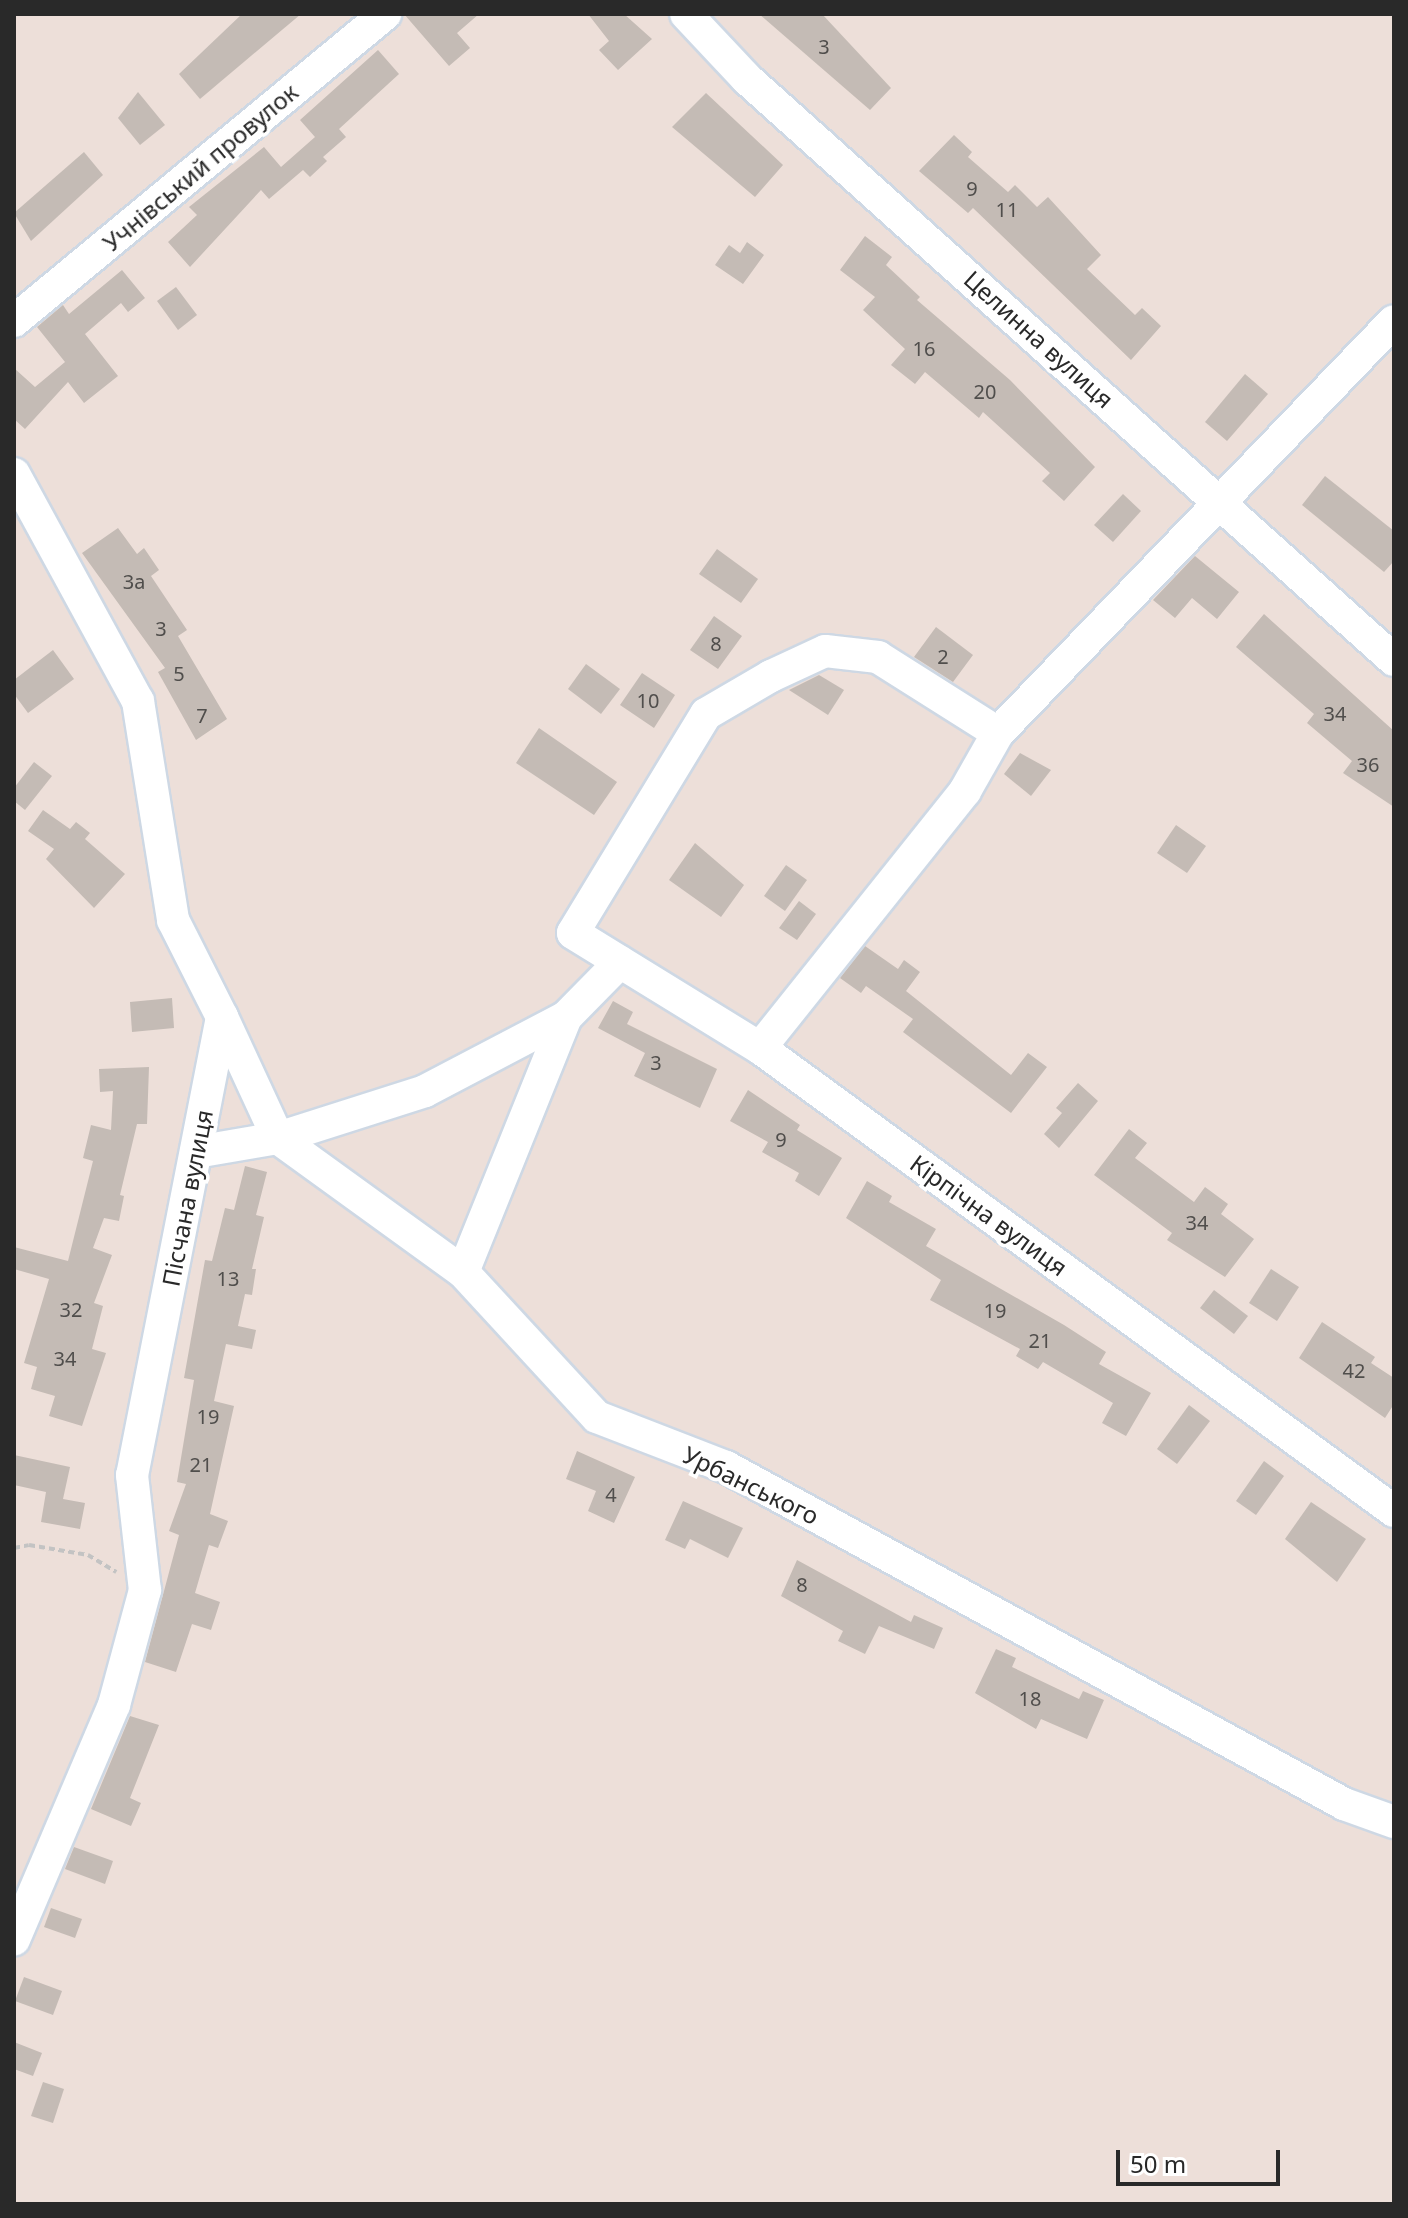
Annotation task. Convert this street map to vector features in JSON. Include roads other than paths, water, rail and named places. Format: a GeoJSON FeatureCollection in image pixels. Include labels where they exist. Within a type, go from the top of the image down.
{"type":"FeatureCollection","features":[{"type":"Feature","properties":{"kind":"street","name":"Учнівський провулок"},"geometry":{"type":"LineString","coordinates":[[14,321],[385,14]]}},
{"type":"Feature","properties":{"kind":"street","name":"Целинна вулиця"},"geometry":{"type":"LineString","coordinates":[[686,14],[746,78],[1394,660]]}},
{"type":"Feature","properties":{"kind":"street"},"geometry":{"type":"LineString","coordinates":[[760,1048],[965,791],[998,733],[1394,321]]}},
{"type":"Feature","properties":{"kind":"street"},"geometry":{"type":"LineString","coordinates":[[14,474],[138,701],[173,920],[222,1017]]}},
{"type":"Feature","properties":{"kind":"street","name":"Кiрпiчна вулиця"},"geometry":{"type":"LineString","coordinates":[[998,733],[878,657],[825,651],[771,676],[706,714],[573,933],[760,1048],[1394,1511]]}},
{"type":"Feature","properties":{"kind":"street"},"geometry":{"type":"LineString","coordinates":[[196,1152],[278,1138],[425,1091],[566,1017],[620,962]]}},
{"type":"Feature","properties":{"kind":"street","name":"Урбанського"},"geometry":{"type":"LineString","coordinates":[[222,1017],[278,1138],[463,1272],[597,1417],[726,1467],[1344,1804],[1394,1822]]}},
{"type":"Feature","properties":{"kind":"street","name":"Пiсчана вулиця"},"geometry":{"type":"LineString","coordinates":[[14,1940],[114,1705],[145,1590],[132,1475],[222,1017]]}},
{"type":"Feature","properties":{"kind":"street"},"geometry":{"type":"LineString","coordinates":[[463,1272],[566,1017]]}}]}
